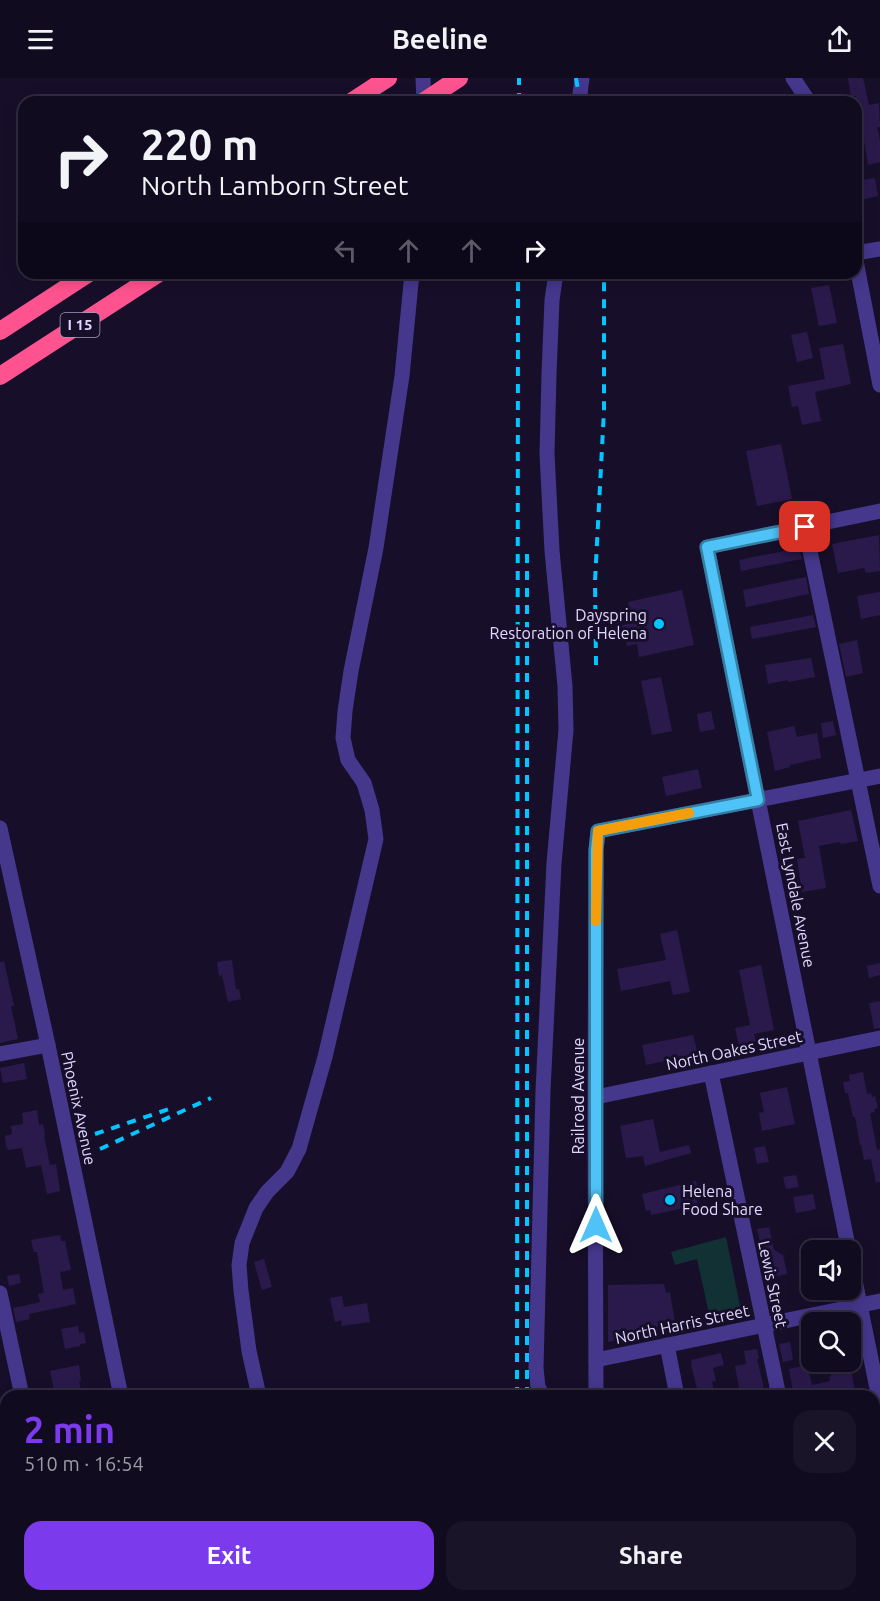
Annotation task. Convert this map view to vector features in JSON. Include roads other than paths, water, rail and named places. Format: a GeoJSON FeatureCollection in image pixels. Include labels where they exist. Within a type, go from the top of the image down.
{"type":"FeatureCollection","features":[{"type":"Feature","properties":{"kind":"highway"},"geometry":{"type":"LineString","coordinates":[[361,96],[388,78]]}},
{"type":"Feature","properties":{"kind":"highway"},"geometry":{"type":"LineString","coordinates":[[432,96],[459,78]]}},
{"type":"Feature","properties":{"kind":"highway","name":"I 15"},"geometry":{"type":"LineString","coordinates":[[0,331],[80,279]]}},
{"type":"Feature","properties":{"kind":"highway","name":"I 15"},"geometry":{"type":"LineString","coordinates":[[0,376],[150,279]]}},
{"type":"Feature","properties":{"kind":"street"},"geometry":{"type":"LineString","coordinates":[[423,78],[423,96]]}},
{"type":"Feature","properties":{"kind":"street"},"geometry":{"type":"LineString","coordinates":[[580,96],[582,78]]}},
{"type":"Feature","properties":{"kind":"street"},"geometry":{"type":"LineString","coordinates":[[793,78],[805,96]]}},
{"type":"Feature","properties":{"kind":"street"},"geometry":{"type":"LineString","coordinates":[[862,253],[880,249]]}},
{"type":"Feature","properties":{"kind":"street"},"geometry":{"type":"LineString","coordinates":[[258,1390],[249,1351],[241,1291],[239,1265],[242,1243],[256,1208],[267,1192],[287,1172],[299,1149],[325,1057],[376,839],[372,810],[364,783],[348,760],[343,738],[353,661],[376,548],[402,376],[411,279]]}},
{"type":"Feature","properties":{"kind":"street"},"geometry":{"type":"LineString","coordinates":[[540,1390],[536,1368],[543,1103],[554,863],[567,730],[552,551],[547,454],[552,300],[555,279]]}},
{"type":"Feature","properties":{"kind":"street"},"geometry":{"type":"LineString","coordinates":[[859,279],[880,385]]}},
{"type":"Feature","properties":{"kind":"street"},"geometry":{"type":"LineString","coordinates":[[880,512],[805,527],[880,886]]}},
{"type":"Feature","properties":{"kind":"street","name":"East Lyndale Avenue"},"geometry":{"type":"LineString","coordinates":[[805,527],[707,547],[847,1240]]}},
{"type":"Feature","properties":{"kind":"street"},"geometry":{"type":"LineString","coordinates":[[758,800],[880,776]]}},
{"type":"Feature","properties":{"kind":"street","name":"Railroad Avenue"},"geometry":{"type":"LineString","coordinates":[[596,1390],[596,850],[598,831],[758,800]]}},
{"type":"Feature","properties":{"kind":"street","name":"Phoenix Avenue"},"geometry":{"type":"LineString","coordinates":[[0,828],[48,1045],[119,1390]]}},
{"type":"Feature","properties":{"kind":"street","name":"North Oakes Street"},"geometry":{"type":"LineString","coordinates":[[596,1096],[880,1038]]}},
{"type":"Feature","properties":{"kind":"street"},"geometry":{"type":"LineString","coordinates":[[0,1054],[48,1045]]}},
{"type":"Feature","properties":{"kind":"street","name":"Lewis Street"},"geometry":{"type":"LineString","coordinates":[[711,1073],[778,1390]]}},
{"type":"Feature","properties":{"kind":"street"},"geometry":{"type":"LineString","coordinates":[[0,1293],[21,1390]]}},
{"type":"Feature","properties":{"kind":"street"},"geometry":{"type":"LineString","coordinates":[[859,1300],[877,1390]]}},
{"type":"Feature","properties":{"kind":"street","name":"North Harris Street"},"geometry":{"type":"LineString","coordinates":[[596,1360],[880,1301]]}},
{"type":"Feature","properties":{"kind":"street"},"geometry":{"type":"LineString","coordinates":[[667,1345],[676,1390]]}},
{"type":"Feature","properties":{"kind":"railway"},"geometry":{"type":"LineString","coordinates":[[519,78],[519,96]]}},
{"type":"Feature","properties":{"kind":"railway"},"geometry":{"type":"LineString","coordinates":[[576,78],[579,96]]}},
{"type":"Feature","properties":{"kind":"railway"},"geometry":{"type":"LineString","coordinates":[[517,1390],[518,279]]}},
{"type":"Feature","properties":{"kind":"railway"},"geometry":{"type":"LineString","coordinates":[[596,665],[595,581],[604,410],[604,279]]}},
{"type":"Feature","properties":{"kind":"railway"},"geometry":{"type":"LineString","coordinates":[[527,548],[527,1390]]}},
{"type":"Feature","properties":{"kind":"railway"},"geometry":{"type":"LineString","coordinates":[[100,1149],[211,1098]]}},
{"type":"Feature","properties":{"kind":"railway"},"geometry":{"type":"LineString","coordinates":[[95,1134],[172,1108]]}},
{"type":"Feature","properties":{"kind":"place","name":"Dayspring Restoration of Helena"},"geometry":{"type":"Point","coordinates":[659,624]}},
{"type":"Feature","properties":{"kind":"place","name":"Helena Food Share"},"geometry":{"type":"Point","coordinates":[670,1200]}}]}
